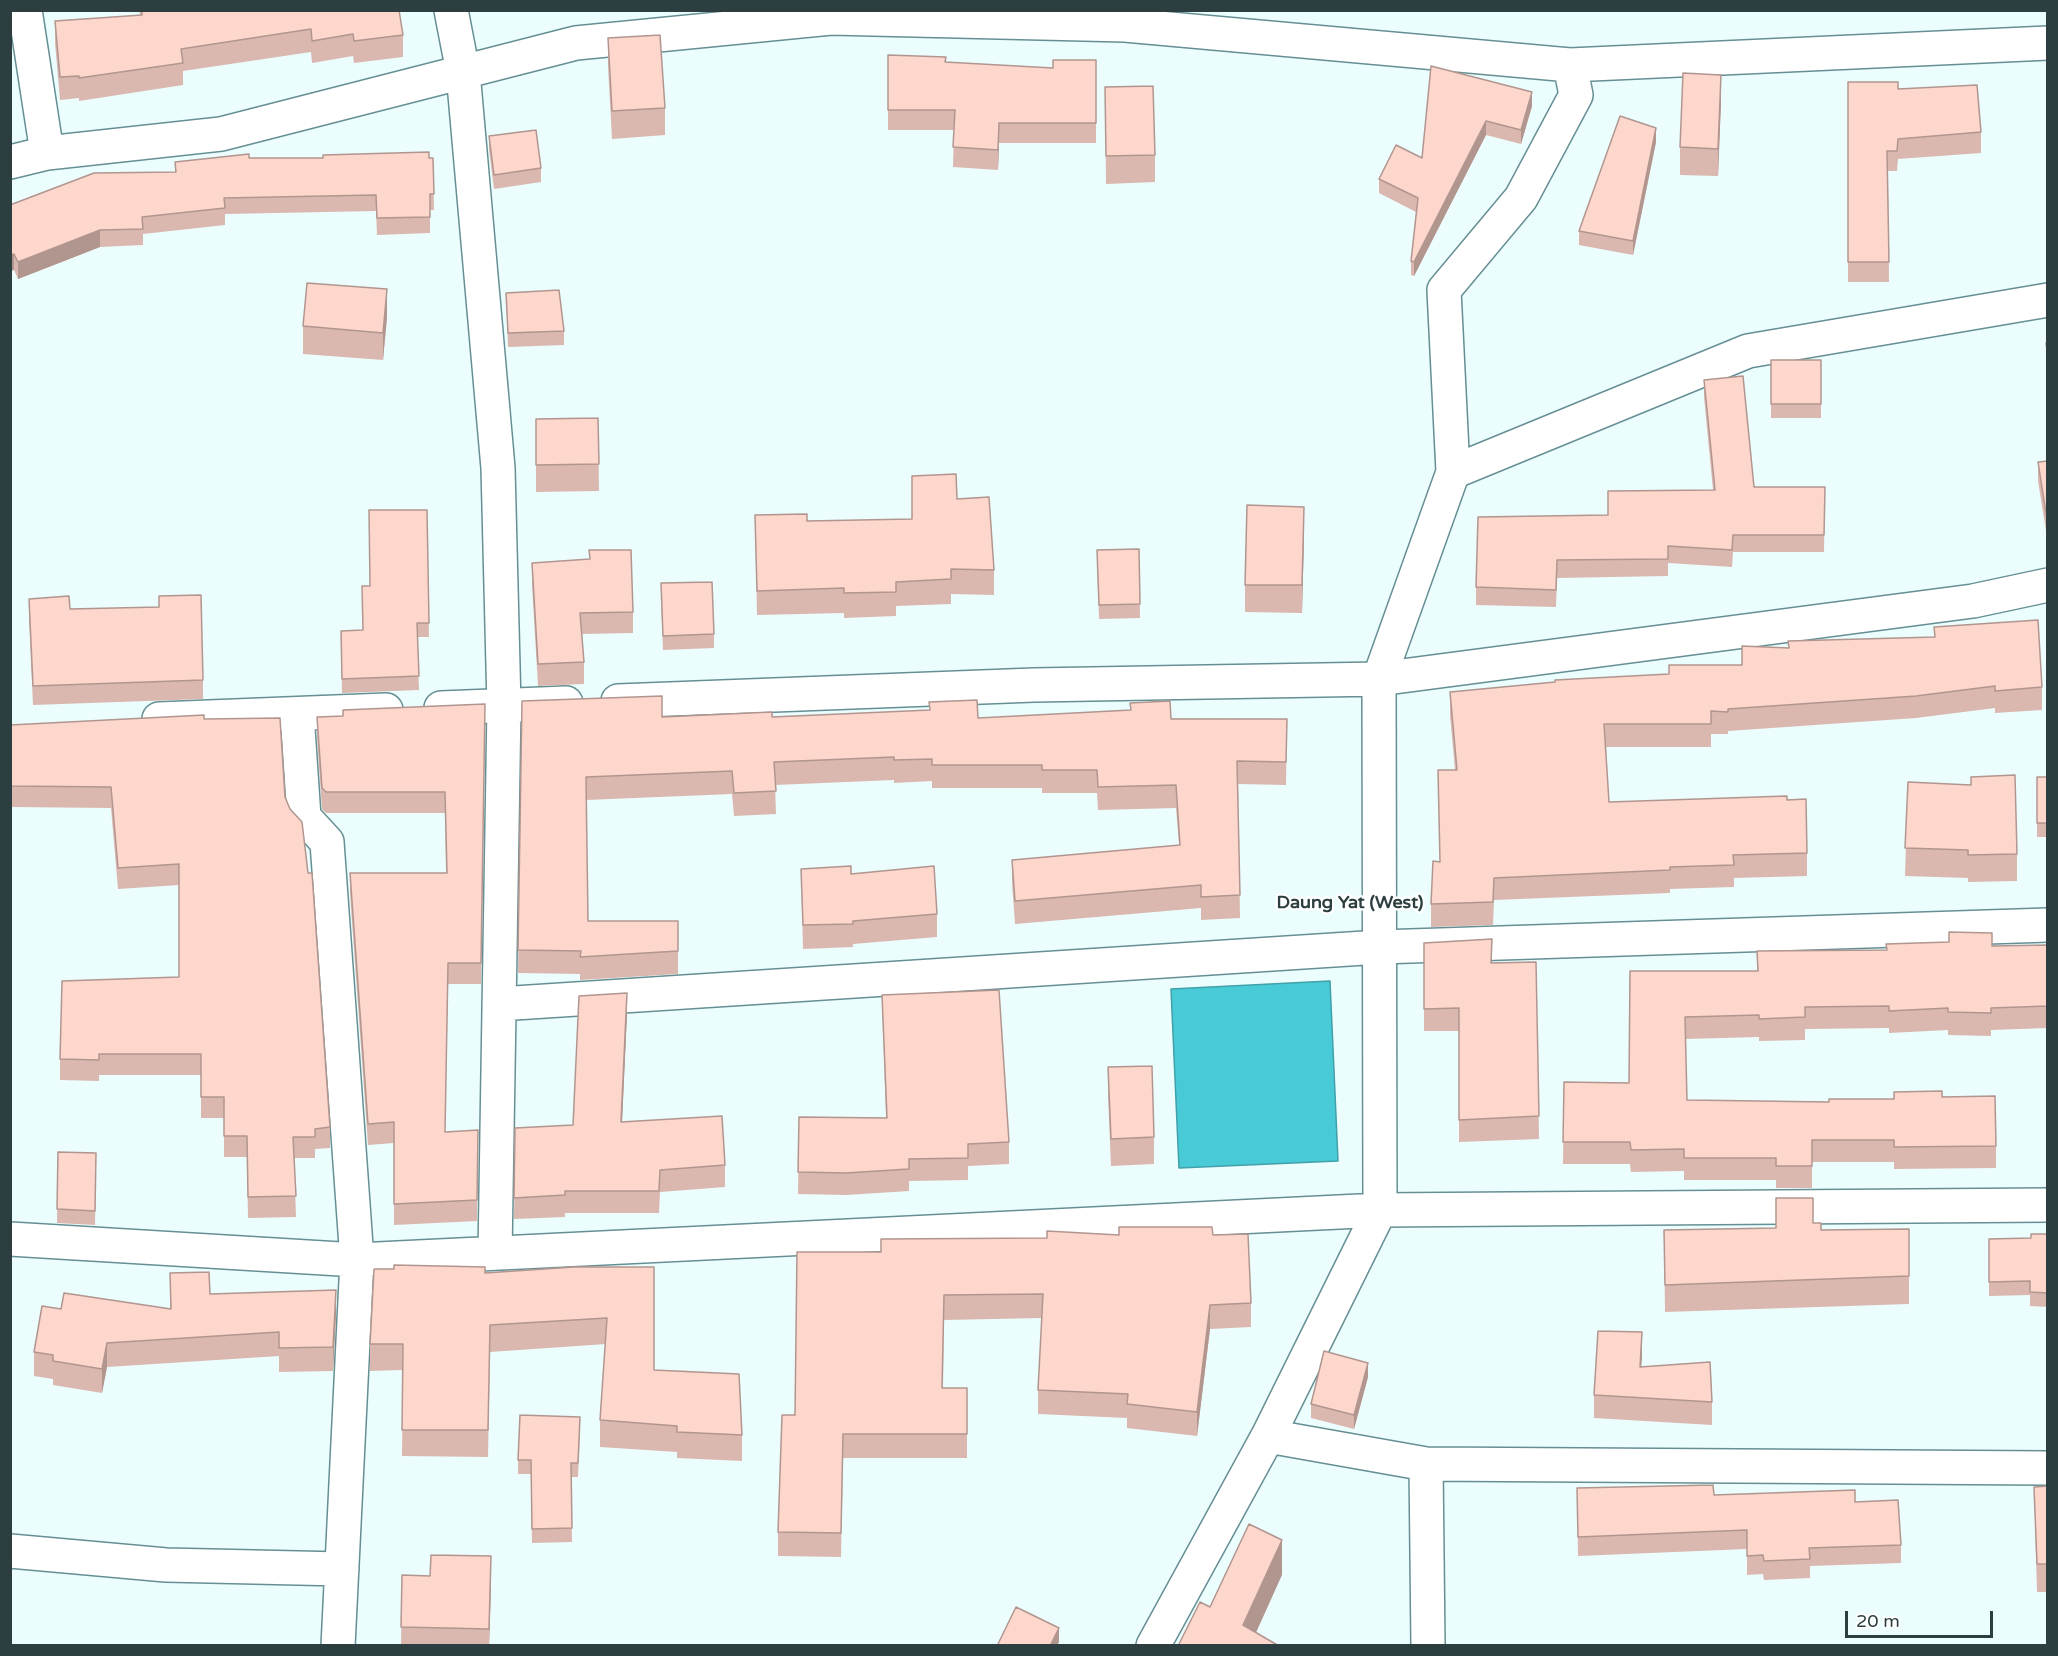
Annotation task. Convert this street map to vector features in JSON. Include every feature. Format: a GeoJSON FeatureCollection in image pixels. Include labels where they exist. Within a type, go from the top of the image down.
{"type":"FeatureCollection","features":[{"type":"Feature","properties":{"kind":"street"},"geometry":{"type":"LineString","coordinates":[[25,10],[47,153]]}},
{"type":"Feature","properties":{"kind":"street"},"geometry":{"type":"LineString","coordinates":[[451,10],[463,72],[498,468],[504,706],[495,1253]]}},
{"type":"Feature","properties":{"kind":"street"},"geometry":{"type":"LineString","coordinates":[[10,162],[47,153],[221,134],[576,43],[831,14],[1126,17],[1570,65],[2048,43]]}},
{"type":"Feature","properties":{"kind":"street"},"geometry":{"type":"LineString","coordinates":[[1153,1646],[1268,1436],[1380,1210],[1379,679],[1453,472],[1444,290],[1521,198],[1576,95],[1570,65]]}},
{"type":"Feature","properties":{"kind":"street"},"geometry":{"type":"LineString","coordinates":[[1453,472],[1748,351],[2048,300]]}},
{"type":"Feature","properties":{"kind":"street"},"geometry":{"type":"LineString","coordinates":[[130,721],[1034,685],[1379,679],[1974,601],[2048,585]]}},
{"type":"Feature","properties":{"kind":"street"},"geometry":{"type":"LineString","coordinates":[[297,714],[304,817],[327,842],[357,1260],[339,1646]]}},
{"type":"Feature","properties":{"kind":"street"},"geometry":{"type":"LineString","coordinates":[[499,1004],[1380,947],[2048,926]]}},
{"type":"Feature","properties":{"kind":"street"},"geometry":{"type":"LineString","coordinates":[[10,1239],[357,1260],[1380,1210],[2048,1205]]}},
{"type":"Feature","properties":{"kind":"street"},"geometry":{"type":"LineString","coordinates":[[1268,1436],[1426,1464],[2048,1468]]}},
{"type":"Feature","properties":{"kind":"street"},"geometry":{"type":"LineString","coordinates":[[1426,1464],[1428,1646]]}},
{"type":"Feature","properties":{"kind":"street"},"geometry":{"type":"LineString","coordinates":[[10,1551],[166,1565],[342,1569]]}},
{"type":"Feature","properties":{"kind":"water"},"geometry":{"type":"Polygon","coordinates":[[[1330,981],[1338,1161],[1179,1168],[1171,989],[1330,981]]]}},
{"type":"Feature","properties":{"kind":"building"},"geometry":{"type":"Polygon","coordinates":[[[142,10],[399,10],[403,35],[354,41],[353,34],[312,41],[311,29],[181,49],[183,63],[79,78],[79,76],[60,77],[55,21],[142,15],[142,10]]]}},
{"type":"Feature","properties":{"kind":"building"},"geometry":{"type":"Polygon","coordinates":[[[660,35],[665,108],[612,111],[608,38],[660,35]]]}},
{"type":"Feature","properties":{"kind":"building"},"geometry":{"type":"Polygon","coordinates":[[[888,55],[946,57],[945,62],[1053,68],[1053,60],[1096,60],[1096,123],[999,123],[998,150],[953,147],[955,110],[888,110],[888,55]]]}},
{"type":"Feature","properties":{"kind":"building"},"geometry":{"type":"Polygon","coordinates":[[[1431,66],[1532,92],[1521,130],[1486,121],[1414,262],[1411,261],[1418,198],[1379,179],[1396,145],[1422,158],[1431,66]]]}},
{"type":"Feature","properties":{"kind":"building"},"geometry":{"type":"Polygon","coordinates":[[[1683,73],[1721,75],[1718,149],[1680,147],[1683,73]]]}},
{"type":"Feature","properties":{"kind":"building"},"geometry":{"type":"Polygon","coordinates":[[[1848,82],[1898,82],[1898,89],[1977,85],[1981,132],[1898,139],[1897,151],[1887,151],[1889,262],[1848,262],[1848,82]]]}},
{"type":"Feature","properties":{"kind":"building"},"geometry":{"type":"Polygon","coordinates":[[[1153,86],[1155,155],[1106,156],[1105,87],[1153,86]]]}},
{"type":"Feature","properties":{"kind":"building"},"geometry":{"type":"Polygon","coordinates":[[[1620,116],[1656,128],[1633,241],[1579,231],[1620,116]]]}},
{"type":"Feature","properties":{"kind":"building"},"geometry":{"type":"Polygon","coordinates":[[[536,130],[541,168],[494,175],[489,136],[536,130]]]}},
{"type":"Feature","properties":{"kind":"building"},"geometry":{"type":"Polygon","coordinates":[[[429,152],[429,158],[433,158],[434,194],[430,194],[430,217],[377,218],[376,195],[224,198],[225,208],[142,217],[143,229],[100,230],[18,262],[14,254],[10,255],[10,205],[94,173],[176,172],[175,162],[249,154],[249,158],[323,158],[323,155],[429,152]]]}},
{"type":"Feature","properties":{"kind":"building"},"geometry":{"type":"Polygon","coordinates":[[[307,283],[387,289],[383,333],[303,326],[307,283]]]}},
{"type":"Feature","properties":{"kind":"building"},"geometry":{"type":"Polygon","coordinates":[[[559,290],[564,331],[508,333],[506,293],[559,290]]]}},
{"type":"Feature","properties":{"kind":"building"},"geometry":{"type":"Polygon","coordinates":[[[1771,360],[1821,360],[1821,404],[1771,404],[1771,360]]]}},
{"type":"Feature","properties":{"kind":"building"},"geometry":{"type":"Polygon","coordinates":[[[1743,376],[1754,487],[1825,487],[1824,535],[1733,535],[1732,550],[1668,546],[1668,559],[1557,560],[1556,590],[1476,587],[1478,517],[1608,515],[1608,491],[1715,490],[1704,380],[1743,376]]]}},
{"type":"Feature","properties":{"kind":"building"},"geometry":{"type":"Polygon","coordinates":[[[598,418],[599,464],[536,465],[536,419],[598,418]]]}},
{"type":"Feature","properties":{"kind":"building"},"geometry":{"type":"Polygon","coordinates":[[[2048,461],[2048,519],[2047,519],[2038,462],[2048,461]]]}},
{"type":"Feature","properties":{"kind":"building"},"geometry":{"type":"Polygon","coordinates":[[[956,474],[957,499],[989,497],[994,570],[951,569],[951,579],[896,582],[896,592],[844,593],[844,588],[757,591],[755,515],[807,514],[807,521],[912,519],[912,476],[956,474]]]}},
{"type":"Feature","properties":{"kind":"building"},"geometry":{"type":"Polygon","coordinates":[[[1247,505],[1304,507],[1302,585],[1245,585],[1247,505]]]}},
{"type":"Feature","properties":{"kind":"building"},"geometry":{"type":"Polygon","coordinates":[[[369,510],[427,510],[429,623],[417,623],[419,676],[342,679],[341,631],[363,630],[362,586],[370,586],[369,510]]]}},
{"type":"Feature","properties":{"kind":"building"},"geometry":{"type":"Polygon","coordinates":[[[1139,549],[1140,604],[1099,605],[1097,550],[1139,549]]]}},
{"type":"Feature","properties":{"kind":"building"},"geometry":{"type":"Polygon","coordinates":[[[589,550],[631,550],[633,612],[580,613],[584,662],[538,664],[532,563],[590,559],[589,550]]]}},
{"type":"Feature","properties":{"kind":"building"},"geometry":{"type":"Polygon","coordinates":[[[712,582],[714,634],[663,636],[661,583],[712,582]]]}},
{"type":"Feature","properties":{"kind":"building"},"geometry":{"type":"Polygon","coordinates":[[[201,595],[203,680],[33,686],[29,599],[69,596],[70,609],[159,607],[159,596],[201,595]]]}},
{"type":"Feature","properties":{"kind":"building"},"geometry":{"type":"Polygon","coordinates":[[[2038,620],[2042,687],[1995,691],[1995,686],[1916,696],[1728,709],[1728,712],[1711,711],[1711,724],[1604,724],[1609,802],[1787,796],[1787,800],[1806,799],[1807,853],[1733,855],[1734,865],[1494,878],[1493,902],[1431,904],[1433,861],[1440,862],[1438,770],[1457,770],[1450,692],[1555,682],[1555,680],[1669,674],[1669,665],[1742,665],[1742,646],[1789,648],[1788,641],[1935,637],[1934,627],[2038,620]]]}},
{"type":"Feature","properties":{"kind":"building"},"geometry":{"type":"Polygon","coordinates":[[[662,696],[662,717],[772,712],[772,717],[930,710],[929,702],[977,700],[978,718],[1131,710],[1130,703],[1170,701],[1171,719],[1287,719],[1286,762],[1237,761],[1240,895],[1201,897],[1201,885],[1015,901],[1012,860],[1180,845],[1176,785],[1098,787],[1097,770],[1042,770],[1042,765],[932,765],[932,759],[894,760],[894,757],[774,762],[776,791],[734,793],[732,771],[586,777],[588,921],[678,921],[678,951],[580,957],[581,951],[518,950],[522,701],[662,696]]]}},
{"type":"Feature","properties":{"kind":"building"},"geometry":{"type":"Polygon","coordinates":[[[485,704],[481,963],[448,963],[445,1132],[478,1130],[477,1200],[394,1204],[394,1122],[368,1124],[350,873],[447,873],[445,792],[326,792],[322,788],[317,717],[343,716],[343,710],[485,704]]]}},
{"type":"Feature","properties":{"kind":"building"},"geometry":{"type":"Polygon","coordinates":[[[204,715],[204,719],[280,718],[285,797],[290,809],[302,822],[308,873],[312,873],[330,1127],[315,1129],[315,1137],[293,1137],[296,1196],[248,1197],[247,1136],[224,1136],[224,1097],[201,1097],[201,1054],[99,1054],[99,1060],[60,1059],[62,981],[179,977],[179,864],[118,868],[111,787],[10,786],[10,725],[204,715]]]}},
{"type":"Feature","properties":{"kind":"building"},"geometry":{"type":"Polygon","coordinates":[[[2015,775],[2017,854],[1968,855],[1968,850],[1905,848],[1908,782],[1971,785],[1971,777],[2015,775]]]}},
{"type":"Feature","properties":{"kind":"building"},"geometry":{"type":"Polygon","coordinates":[[[2037,777],[2048,777],[2048,823],[2037,823],[2037,777]]]}},
{"type":"Feature","properties":{"kind":"building"},"geometry":{"type":"Polygon","coordinates":[[[851,866],[851,874],[934,866],[937,914],[853,921],[853,924],[803,925],[801,869],[851,866]]]}},
{"type":"Feature","properties":{"kind":"building"},"geometry":{"type":"Polygon","coordinates":[[[1949,932],[1992,933],[1992,946],[2048,945],[2048,1006],[1991,1008],[1991,1013],[1948,1012],[1948,1008],[1889,1011],[1889,1006],[1805,1007],[1805,1017],[1759,1019],[1759,1015],[1685,1017],[1687,1100],[1829,1102],[1829,1099],[1894,1099],[1894,1092],[1942,1091],[1942,1097],[1995,1096],[1996,1146],[1894,1147],[1894,1140],[1812,1140],[1812,1166],[1776,1166],[1776,1158],[1684,1158],[1684,1149],[1631,1150],[1630,1142],[1563,1142],[1564,1082],[1629,1083],[1630,971],[1758,971],[1757,951],[1887,950],[1886,944],[1949,942],[1949,932]]]}},
{"type":"Feature","properties":{"kind":"building"},"geometry":{"type":"Polygon","coordinates":[[[1492,939],[1491,963],[1536,962],[1539,1116],[1459,1120],[1459,1008],[1424,1009],[1424,943],[1492,939]]]}},
{"type":"Feature","properties":{"kind":"building"},"geometry":{"type":"Polygon","coordinates":[[[999,990],[1009,1142],[968,1144],[968,1158],[909,1159],[909,1169],[846,1173],[798,1172],[799,1117],[887,1118],[882,995],[999,990]]]}},
{"type":"Feature","properties":{"kind":"building"},"geometry":{"type":"Polygon","coordinates":[[[627,993],[621,1122],[722,1116],[725,1165],[660,1170],[659,1191],[565,1191],[565,1195],[514,1198],[515,1128],[573,1125],[579,996],[627,993]]]}},
{"type":"Feature","properties":{"kind":"building"},"geometry":{"type":"Polygon","coordinates":[[[1152,1066],[1154,1137],[1111,1139],[1108,1067],[1152,1066]]]}},
{"type":"Feature","properties":{"kind":"building"},"geometry":{"type":"Polygon","coordinates":[[[58,1152],[96,1153],[95,1211],[57,1209],[58,1152]]]}},
{"type":"Feature","properties":{"kind":"building"},"geometry":{"type":"Polygon","coordinates":[[[1776,1198],[1813,1198],[1813,1223],[1821,1223],[1821,1230],[1909,1229],[1909,1276],[1665,1285],[1664,1230],[1776,1228],[1776,1198]]]}},
{"type":"Feature","properties":{"kind":"building"},"geometry":{"type":"Polygon","coordinates":[[[1119,1227],[1212,1227],[1213,1235],[1248,1234],[1251,1303],[1210,1305],[1197,1412],[1127,1404],[1128,1394],[1038,1390],[1043,1294],[944,1295],[942,1388],[967,1388],[967,1434],[843,1434],[841,1533],[778,1532],[782,1415],[795,1415],[797,1252],[881,1252],[881,1239],[1047,1238],[1047,1231],[1119,1235],[1119,1227]]]}},
{"type":"Feature","properties":{"kind":"building"},"geometry":{"type":"Polygon","coordinates":[[[2031,1234],[2048,1234],[2048,1293],[2030,1292],[2030,1281],[1989,1282],[1989,1239],[2031,1238],[2031,1234]]]}},
{"type":"Feature","properties":{"kind":"building"},"geometry":{"type":"Polygon","coordinates":[[[394,1265],[485,1267],[485,1273],[574,1267],[654,1267],[654,1370],[739,1374],[742,1435],[677,1432],[677,1426],[600,1420],[607,1318],[490,1325],[488,1430],[402,1430],[403,1344],[370,1344],[374,1269],[394,1269],[394,1265]]]}},
{"type":"Feature","properties":{"kind":"building"},"geometry":{"type":"Polygon","coordinates":[[[209,1272],[210,1294],[336,1290],[333,1347],[279,1348],[279,1332],[107,1343],[102,1369],[53,1361],[53,1355],[34,1352],[42,1306],[61,1309],[64,1293],[171,1309],[170,1273],[209,1272]]]}},
{"type":"Feature","properties":{"kind":"building"},"geometry":{"type":"Polygon","coordinates":[[[1598,1331],[1642,1332],[1640,1367],[1710,1362],[1712,1402],[1594,1395],[1598,1331]]]}},
{"type":"Feature","properties":{"kind":"building"},"geometry":{"type":"Polygon","coordinates":[[[1324,1351],[1368,1363],[1354,1415],[1311,1404],[1324,1351]]]}},
{"type":"Feature","properties":{"kind":"building"},"geometry":{"type":"Polygon","coordinates":[[[520,1415],[580,1417],[578,1463],[571,1463],[572,1528],[532,1529],[531,1460],[518,1460],[520,1415]]]}},
{"type":"Feature","properties":{"kind":"building"},"geometry":{"type":"Polygon","coordinates":[[[1713,1485],[1714,1495],[1855,1490],[1855,1502],[1898,1500],[1901,1545],[1809,1548],[1810,1559],[1764,1561],[1763,1555],[1747,1556],[1747,1530],[1578,1537],[1577,1488],[1713,1485]]]}},
{"type":"Feature","properties":{"kind":"building"},"geometry":{"type":"Polygon","coordinates":[[[2048,1486],[2048,1564],[2037,1564],[2034,1487],[2048,1486]]]}},
{"type":"Feature","properties":{"kind":"building"},"geometry":{"type":"Polygon","coordinates":[[[1249,1524],[1282,1540],[1243,1625],[1279,1646],[1178,1646],[1200,1602],[1210,1607],[1249,1524]]]}},
{"type":"Feature","properties":{"kind":"building"},"geometry":{"type":"Polygon","coordinates":[[[431,1555],[491,1556],[489,1629],[401,1627],[402,1575],[430,1576],[431,1555]]]}},
{"type":"Feature","properties":{"kind":"building"},"geometry":{"type":"Polygon","coordinates":[[[1016,1607],[1059,1628],[1050,1646],[1000,1646],[998,1644],[1016,1607]]]}},
{"type":"Feature","properties":{"kind":"district","name":"Daung Yat (West)"},"geometry":{"type":"Point","coordinates":[1350,903]}}]}
